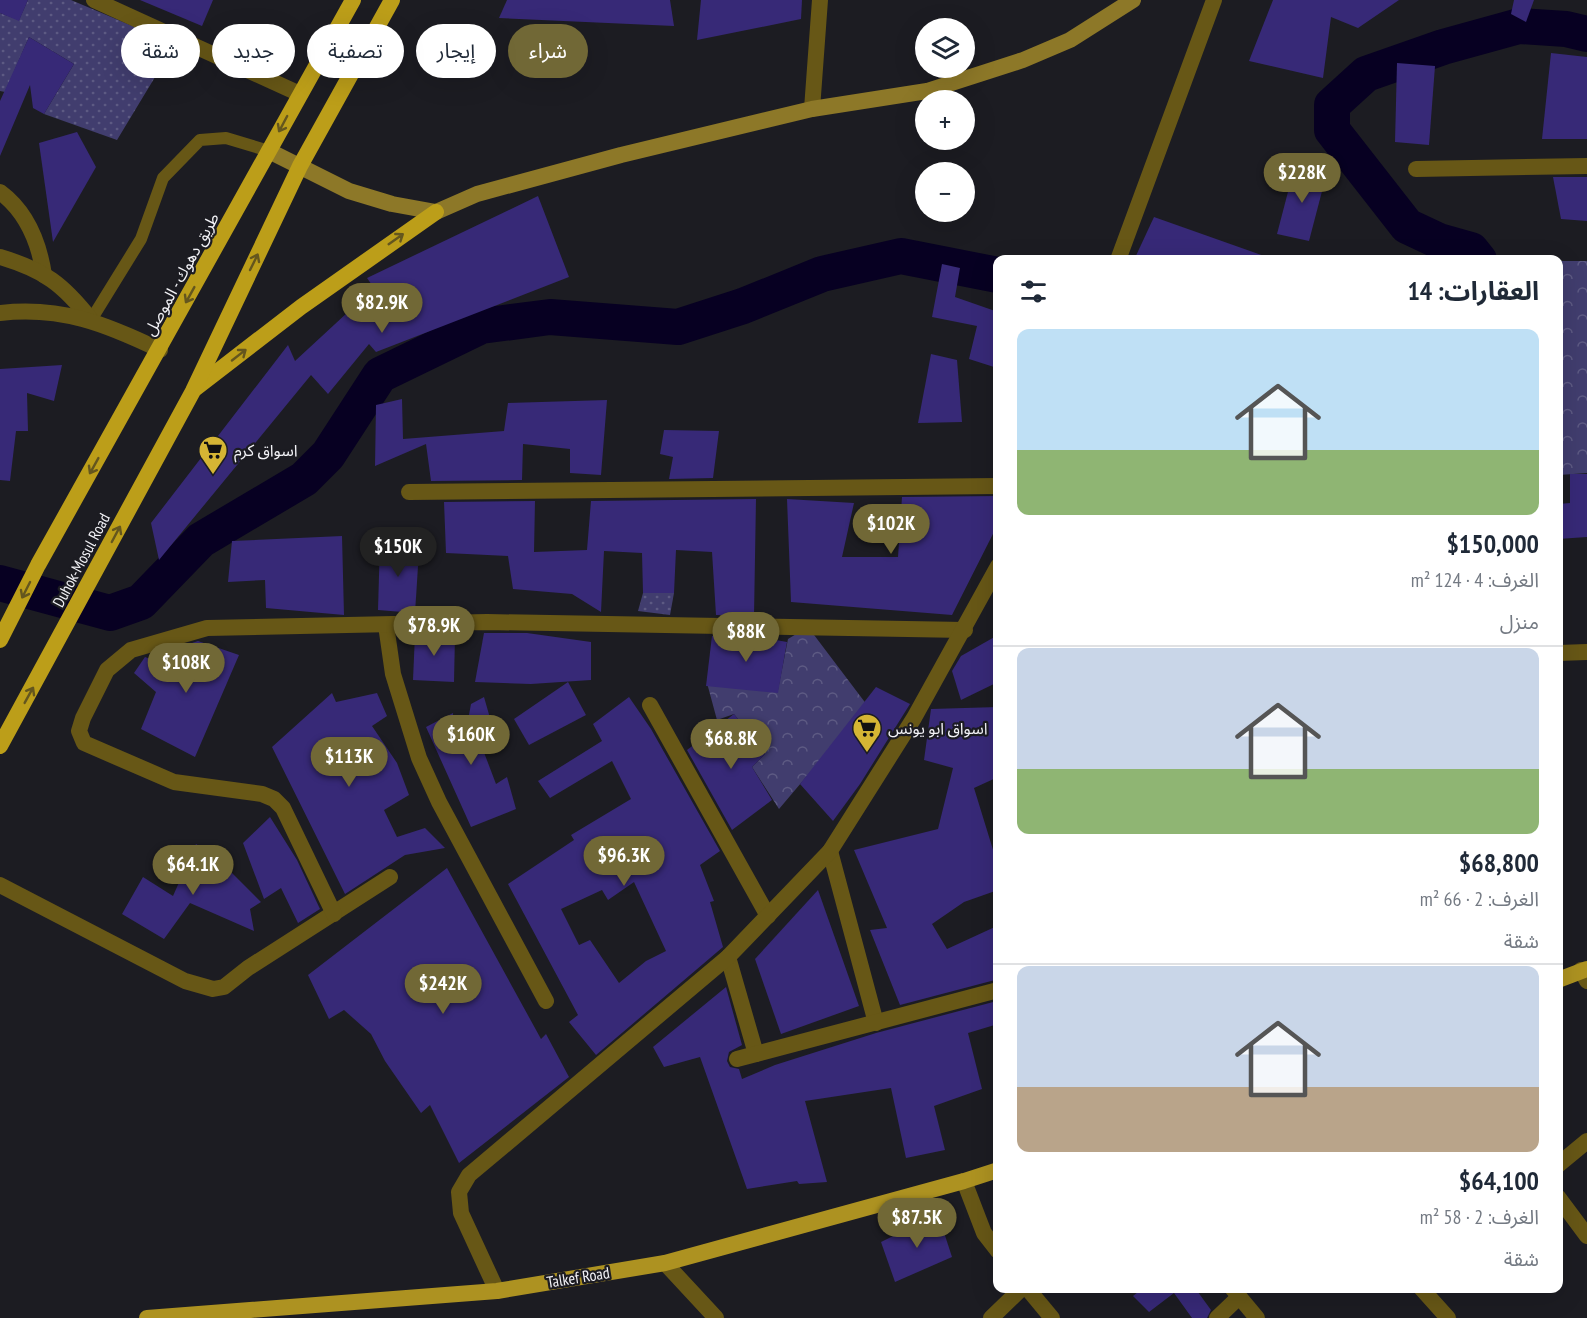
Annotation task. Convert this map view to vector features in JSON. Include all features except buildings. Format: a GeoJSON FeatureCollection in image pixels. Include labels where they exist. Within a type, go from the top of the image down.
{"type":"FeatureCollection","features":[{"type":"Feature","properties":{"kind":"highway","name":"طريق دهوك - الموصل"},"geometry":{"type":"LineString","coordinates":[[0,640],[39,565],[353,0]]}},
{"type":"Feature","properties":{"kind":"highway"},"geometry":{"type":"LineString","coordinates":[[300,166],[392,0]]}},
{"type":"Feature","properties":{"kind":"highway","name":"Duhok-Mosul Road"},"geometry":{"type":"LineString","coordinates":[[0,746],[193,391],[300,166]]}},
{"type":"Feature","properties":{"kind":"highway"},"geometry":{"type":"LineString","coordinates":[[193,391],[301,307],[436,212]]}},
{"type":"Feature","properties":{"kind":"main road"},"geometry":{"type":"LineString","coordinates":[[269,151],[328,182],[370,198],[436,212],[477,194],[812,109],[927,91],[1023,60],[1070,40],[1133,0]]}},
{"type":"Feature","properties":{"kind":"main road"},"geometry":{"type":"LineString","coordinates":[[1563,979],[1585,974]]}},
{"type":"Feature","properties":{"kind":"main road","name":"Talkef Road"},"geometry":{"type":"LineString","coordinates":[[147,1318],[497,1291],[665,1263],[993,1172]]}},
{"type":"Feature","properties":{"kind":"street"},"geometry":{"type":"LineString","coordinates":[[94,0],[300,94]]}},
{"type":"Feature","properties":{"kind":"street"},"geometry":{"type":"LineString","coordinates":[[812,109],[820,0]]}},
{"type":"Feature","properties":{"kind":"street"},"geometry":{"type":"LineString","coordinates":[[1120,255],[1214,0]]}},
{"type":"Feature","properties":{"kind":"street"},"geometry":{"type":"LineString","coordinates":[[1416,169],[1587,166]]}},
{"type":"Feature","properties":{"kind":"street"},"geometry":{"type":"LineString","coordinates":[[0,192],[22,214],[33,234],[44,275]]}},
{"type":"Feature","properties":{"kind":"street"},"geometry":{"type":"LineString","coordinates":[[0,257],[44,275],[70,293],[91,320]]}},
{"type":"Feature","properties":{"kind":"street"},"geometry":{"type":"LineString","coordinates":[[0,313],[33,311],[91,320],[160,350]]}},
{"type":"Feature","properties":{"kind":"street"},"geometry":{"type":"LineString","coordinates":[[409,492],[993,486]]}},
{"type":"Feature","properties":{"kind":"street"},"geometry":{"type":"LineString","coordinates":[[497,1291],[461,1213],[459,1192],[469,1175],[728,957],[830,851],[914,718],[965,630],[993,576]]}},
{"type":"Feature","properties":{"kind":"street"},"geometry":{"type":"LineString","coordinates":[[334,914],[283,808],[274,799],[262,794],[191,786],[166,780],[84,743],[79,731],[107,670],[131,650],[207,628],[355,623],[386,625],[487,622],[965,630]]}},
{"type":"Feature","properties":{"kind":"street"},"geometry":{"type":"LineString","coordinates":[[386,625],[393,674],[419,758],[439,802],[546,1001]]}},
{"type":"Feature","properties":{"kind":"street"},"geometry":{"type":"LineString","coordinates":[[1563,654],[1587,652]]}},
{"type":"Feature","properties":{"kind":"street"},"geometry":{"type":"LineString","coordinates":[[650,705],[768,916]]}},
{"type":"Feature","properties":{"kind":"street"},"geometry":{"type":"LineString","coordinates":[[830,851],[876,1023]]}},
{"type":"Feature","properties":{"kind":"street"},"geometry":{"type":"LineString","coordinates":[[0,885],[185,981],[213,989],[224,987],[248,968],[390,876]]}},
{"type":"Feature","properties":{"kind":"street"},"geometry":{"type":"LineString","coordinates":[[728,957],[756,1054]]}},
{"type":"Feature","properties":{"kind":"street"},"geometry":{"type":"LineString","coordinates":[[737,1059],[993,991]]}},
{"type":"Feature","properties":{"kind":"street"},"geometry":{"type":"LineString","coordinates":[[1563,1161],[1587,1141]]}},
{"type":"Feature","properties":{"kind":"street"},"geometry":{"type":"LineString","coordinates":[[964,1181],[984,1233],[993,1245]]}},
{"type":"Feature","properties":{"kind":"street"},"geometry":{"type":"LineString","coordinates":[[1563,1204],[1587,1236]]}},
{"type":"Feature","properties":{"kind":"street"},"geometry":{"type":"LineString","coordinates":[[665,1263],[716,1318]]}},
{"type":"Feature","properties":{"kind":"street"},"geometry":{"type":"LineString","coordinates":[[991,1318],[1017,1293]]}},
{"type":"Feature","properties":{"kind":"street"},"geometry":{"type":"LineString","coordinates":[[1031,1293],[1053,1318]]}},
{"type":"Feature","properties":{"kind":"street"},"geometry":{"type":"LineString","coordinates":[[1217,1318],[1236,1293],[1257,1318]]}},
{"type":"Feature","properties":{"kind":"street"},"geometry":{"type":"LineString","coordinates":[[1426,1293],[1448,1318]]}},
{"type":"Feature","properties":{"kind":"lane"},"geometry":{"type":"LineString","coordinates":[[91,320],[141,239],[163,178],[200,140],[226,138],[269,151]]}},
{"type":"Feature","properties":{"kind":"green space"},"geometry":{"type":"Polygon","coordinates":[[[28,0],[71,0],[128,24],[121,24],[121,78],[154,78],[117,140],[44,114],[74,64],[29,37],[5,92],[0,91],[0,13],[19,20],[28,0]]]}},
{"type":"Feature","properties":{"kind":"green space"},"geometry":{"type":"Polygon","coordinates":[[[1563,261],[1587,261],[1587,473],[1563,475],[1563,261]]]}},
{"type":"Feature","properties":{"kind":"green space"},"geometry":{"type":"Polygon","coordinates":[[[643,593],[674,593],[670,615],[638,611],[643,593]]]}},
{"type":"Feature","properties":{"kind":"green space"},"geometry":{"type":"Polygon","coordinates":[[[808,627],[867,705],[779,809],[752,767],[765,754],[734,714],[717,720],[707,683],[778,690],[788,639],[808,627]]]}},
{"type":"Feature","properties":{"kind":"waterway"},"geometry":{"type":"LineString","coordinates":[[1475,255],[1471,250],[1439,241],[1407,226],[1332,130],[1332,105],[1366,74],[1443,47],[1519,26],[1566,29],[1587,34]]}},
{"type":"Feature","properties":{"kind":"waterway"},"geometry":{"type":"LineString","coordinates":[[0,583],[110,613],[141,602],[201,540],[304,479],[328,455],[380,375],[481,326],[550,317],[678,327],[743,306],[822,274],[901,256],[993,274]]}},
{"type":"Feature","properties":{"kind":"place","name":"اسواق كرم"},"geometry":{"type":"Point","coordinates":[213,476]}},
{"type":"Feature","properties":{"kind":"place","name":"اسواق ابو يونس"},"geometry":{"type":"Point","coordinates":[867,754]}}]}
